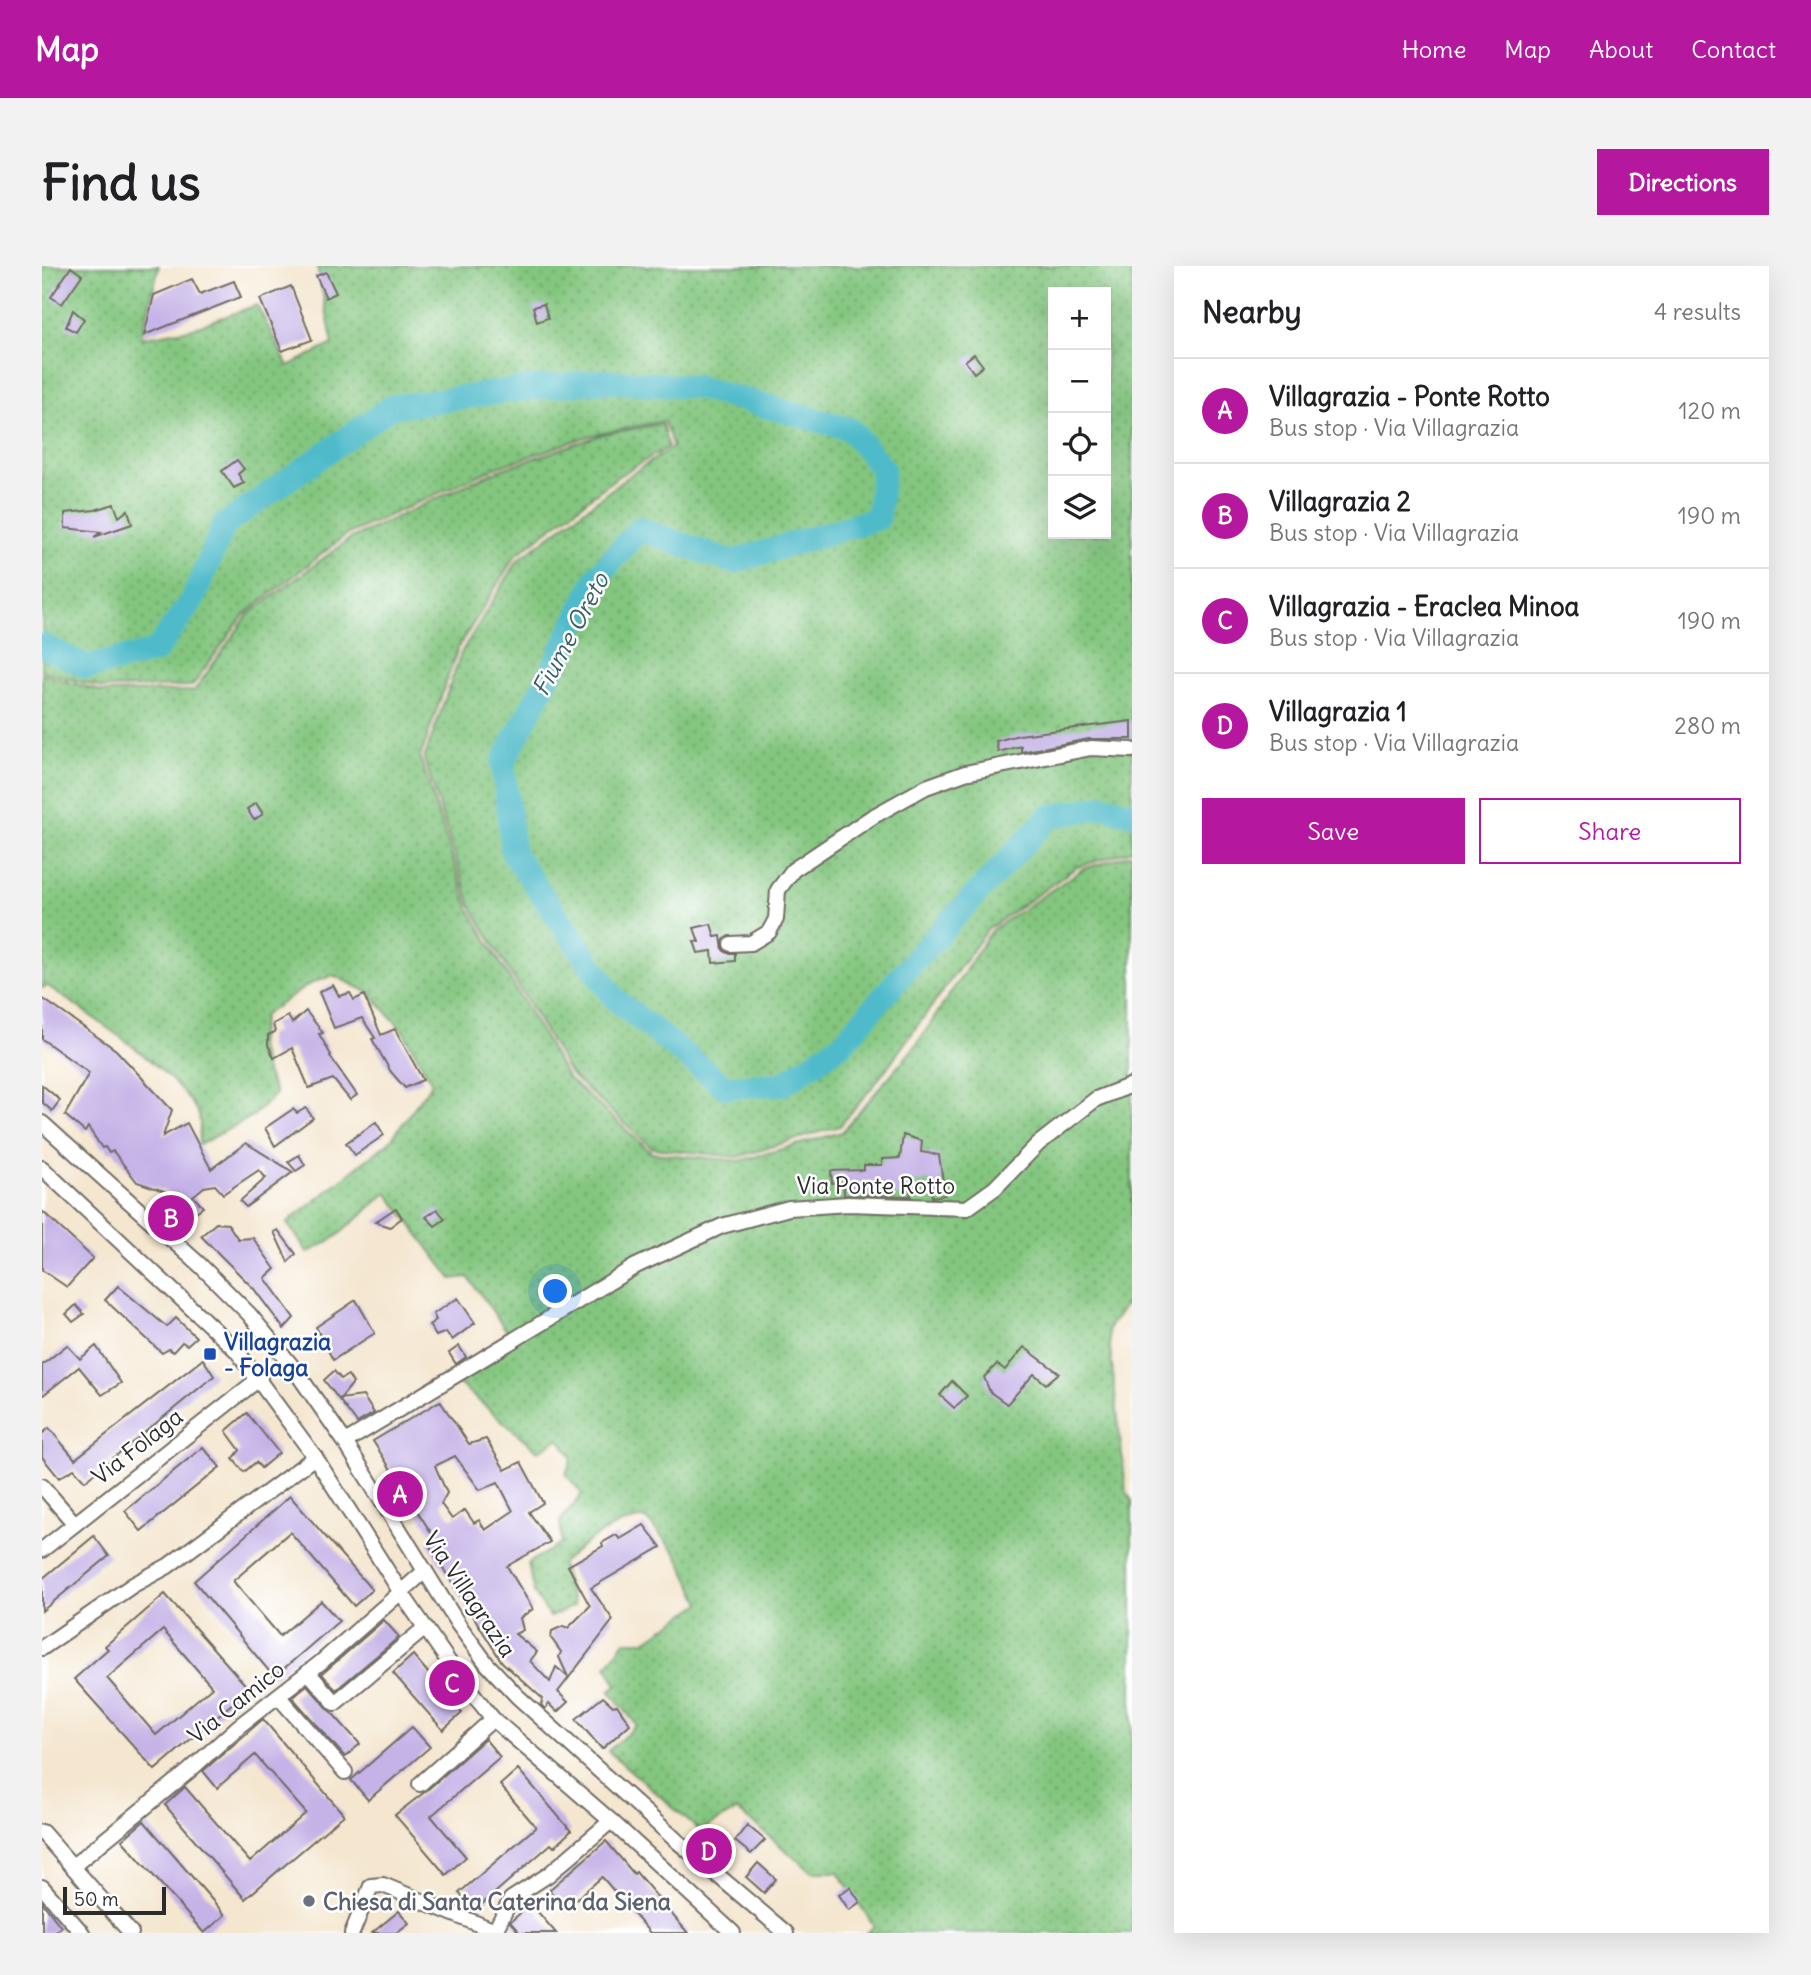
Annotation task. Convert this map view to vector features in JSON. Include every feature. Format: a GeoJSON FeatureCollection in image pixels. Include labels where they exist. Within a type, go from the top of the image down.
{"type":"FeatureCollection","features":[{"type":"Feature","properties":{"kind":"street"},"geometry":{"type":"LineString","coordinates":[[731,944],[751,943],[769,932],[776,919],[778,890],[793,870],[872,817],[926,787],[965,773],[1091,748],[1132,750]]}},
{"type":"Feature","properties":{"kind":"street","name":"Via Ponte Rotto"},"geometry":{"type":"LineString","coordinates":[[345,1443],[636,1266],[722,1226],[789,1208],[848,1204],[967,1208],[995,1188],[1038,1144],[1097,1099],[1132,1085]]}},
{"type":"Feature","properties":{"kind":"street","name":"Via Villagrazia"},"geometry":{"type":"LineString","coordinates":[[42,1123],[200,1265],[249,1314],[295,1370],[345,1443],[458,1624],[487,1664],[517,1696],[677,1841],[786,1933]]}},
{"type":"Feature","properties":{"kind":"street"},"geometry":{"type":"LineString","coordinates":[[42,1168],[237,1351],[260,1378],[315,1457],[425,1628],[493,1718],[733,1933]]}},
{"type":"Feature","properties":{"kind":"street","name":"Via Folaga"},"geometry":{"type":"LineString","coordinates":[[42,1550],[260,1378]]}},
{"type":"Feature","properties":{"kind":"street"},"geometry":{"type":"LineString","coordinates":[[42,1648],[133,1584],[168,1566],[315,1457]]}},
{"type":"Feature","properties":{"kind":"street"},"geometry":{"type":"LineString","coordinates":[[42,1486],[75,1524]]}},
{"type":"Feature","properties":{"kind":"street","name":"Via Camico"},"geometry":{"type":"LineString","coordinates":[[73,1866],[308,1672],[425,1571]]}},
{"type":"Feature","properties":{"kind":"street"},"geometry":{"type":"LineString","coordinates":[[308,1672],[335,1703],[425,1628]]}},
{"type":"Feature","properties":{"kind":"street"},"geometry":{"type":"LineString","coordinates":[[278,1696],[345,1772]]}},
{"type":"Feature","properties":{"kind":"street"},"geometry":{"type":"LineString","coordinates":[[420,1784],[493,1718]]}},
{"type":"Feature","properties":{"kind":"street"},"geometry":{"type":"LineString","coordinates":[[352,1933],[371,1886],[383,1885],[495,1932],[511,1899],[548,1875],[611,1821]]}},
{"type":"Feature","properties":{"kind":"street"},"geometry":{"type":"LineString","coordinates":[[42,1832],[131,1933]]}},
{"type":"Feature","properties":{"kind":"street"},"geometry":{"type":"LineString","coordinates":[[44,1893],[76,1931]]}},
{"type":"Feature","properties":{"kind":"green space"},"geometry":{"type":"Polygon","coordinates":[[[42,266],[159,266],[141,338],[190,329],[257,305],[288,366],[333,344],[317,266],[1132,266],[1132,850],[1077,867],[988,929],[878,1080],[840,1126],[738,1157],[652,1148],[570,1074],[471,906],[424,759],[462,651],[518,560],[633,473],[673,447],[664,421],[588,436],[492,469],[346,535],[244,615],[192,686],[103,688],[42,671],[42,266]]]}},
{"type":"Feature","properties":{"kind":"green space"},"geometry":{"type":"Polygon","coordinates":[[[662,424],[668,447],[617,477],[515,556],[458,648],[420,758],[469,909],[567,1077],[652,1153],[740,1161],[842,1132],[917,1044],[992,930],[1083,869],[1132,854],[1132,1296],[1108,1329],[1126,1491],[1132,1501],[1132,1933],[867,1933],[874,1926],[838,1872],[812,1872],[737,1810],[700,1831],[608,1751],[637,1725],[609,1691],[617,1685],[607,1666],[625,1641],[645,1641],[701,1603],[676,1553],[645,1518],[610,1528],[590,1540],[561,1564],[574,1606],[550,1617],[534,1593],[528,1563],[562,1543],[560,1521],[582,1494],[566,1474],[572,1457],[559,1439],[538,1451],[458,1383],[506,1350],[511,1337],[468,1277],[452,1279],[387,1193],[336,1237],[308,1253],[287,1223],[390,1141],[432,1083],[403,1031],[370,993],[333,975],[310,984],[264,1015],[258,1044],[276,1094],[253,1116],[199,1145],[198,1113],[170,1078],[108,1028],[48,986],[42,988],[42,674],[103,692],[194,691],[248,615],[349,539],[494,472],[604,434],[662,424]]]}},
{"type":"Feature","properties":{"kind":"building"},"geometry":{"type":"Polygon","coordinates":[[[71,267],[82,275],[62,304],[51,297],[71,267]]]}},
{"type":"Feature","properties":{"kind":"building"},"geometry":{"type":"Polygon","coordinates":[[[326,272],[336,293],[326,298],[316,276],[326,272]]]}},
{"type":"Feature","properties":{"kind":"building"},"geometry":{"type":"Polygon","coordinates":[[[192,279],[200,294],[234,281],[241,297],[144,335],[154,295],[192,279]]]}},
{"type":"Feature","properties":{"kind":"building"},"geometry":{"type":"Polygon","coordinates":[[[291,286],[312,340],[282,351],[260,299],[291,286]]]}},
{"type":"Feature","properties":{"kind":"building"},"geometry":{"type":"Polygon","coordinates":[[[544,304],[548,318],[537,322],[533,307],[544,304]]]}},
{"type":"Feature","properties":{"kind":"building"},"geometry":{"type":"Polygon","coordinates":[[[73,310],[84,319],[76,332],[66,327],[73,310]]]}},
{"type":"Feature","properties":{"kind":"building"},"geometry":{"type":"Polygon","coordinates":[[[974,354],[983,366],[974,373],[965,361],[974,354]]]}},
{"type":"Feature","properties":{"kind":"building"},"geometry":{"type":"Polygon","coordinates":[[[237,460],[244,469],[238,474],[244,483],[234,488],[222,471],[237,460]]]}},
{"type":"Feature","properties":{"kind":"building"},"geometry":{"type":"Polygon","coordinates":[[[114,504],[119,517],[128,510],[132,524],[94,537],[101,532],[65,528],[65,513],[95,510],[114,504]]]}},
{"type":"Feature","properties":{"kind":"building"},"geometry":{"type":"Polygon","coordinates":[[[1132,721],[1132,739],[1089,739],[1021,752],[1021,746],[998,752],[996,741],[1019,735],[1132,721]]]}},
{"type":"Feature","properties":{"kind":"building"},"geometry":{"type":"Polygon","coordinates":[[[256,803],[263,814],[254,820],[247,809],[256,803]]]}},
{"type":"Feature","properties":{"kind":"building"},"geometry":{"type":"Polygon","coordinates":[[[711,924],[715,937],[721,936],[723,950],[735,953],[735,961],[713,963],[712,951],[698,953],[694,941],[699,942],[694,928],[711,924]]]}},
{"type":"Feature","properties":{"kind":"building"},"geometry":{"type":"Polygon","coordinates":[[[333,985],[339,996],[350,993],[354,1000],[364,995],[381,1035],[395,1029],[423,1080],[405,1088],[391,1072],[362,1018],[334,1028],[319,992],[333,985]]]}},
{"type":"Feature","properties":{"kind":"building"},"geometry":{"type":"Polygon","coordinates":[[[42,998],[116,1050],[172,1110],[163,1136],[187,1123],[211,1169],[246,1143],[293,1172],[246,1207],[240,1201],[266,1178],[259,1170],[223,1194],[215,1185],[204,1187],[193,1196],[203,1207],[184,1220],[160,1202],[170,1193],[137,1182],[113,1151],[109,1153],[105,1147],[102,1148],[88,1127],[85,1132],[65,1115],[89,1073],[42,1039],[42,998]]]}},
{"type":"Feature","properties":{"kind":"building"},"geometry":{"type":"Polygon","coordinates":[[[306,1011],[323,1033],[319,1034],[330,1056],[357,1095],[350,1100],[333,1079],[309,1088],[292,1048],[274,1058],[268,1045],[268,1035],[275,1032],[273,1024],[288,1016],[292,1023],[306,1011]]]}},
{"type":"Feature","properties":{"kind":"building"},"geometry":{"type":"Polygon","coordinates":[[[42,1085],[60,1100],[52,1111],[42,1102],[42,1085]]]}},
{"type":"Feature","properties":{"kind":"building"},"geometry":{"type":"Polygon","coordinates":[[[306,1108],[313,1118],[275,1146],[265,1128],[293,1109],[297,1113],[306,1108]]]}},
{"type":"Feature","properties":{"kind":"building"},"geometry":{"type":"Polygon","coordinates":[[[376,1122],[384,1135],[355,1155],[346,1143],[376,1122]]]}},
{"type":"Feature","properties":{"kind":"building"},"geometry":{"type":"Polygon","coordinates":[[[903,1135],[922,1141],[921,1152],[939,1155],[945,1195],[932,1197],[929,1180],[909,1183],[911,1196],[844,1195],[844,1183],[832,1183],[831,1171],[864,1170],[864,1165],[882,1165],[882,1159],[900,1158],[903,1135]]]}},
{"type":"Feature","properties":{"kind":"building"},"geometry":{"type":"Polygon","coordinates":[[[299,1155],[305,1165],[296,1171],[288,1162],[299,1155]]]}},
{"type":"Feature","properties":{"kind":"building"},"geometry":{"type":"Polygon","coordinates":[[[396,1208],[402,1218],[390,1227],[375,1222],[396,1208]]]}},
{"type":"Feature","properties":{"kind":"building"},"geometry":{"type":"Polygon","coordinates":[[[437,1209],[445,1219],[435,1226],[426,1217],[437,1209]]]}},
{"type":"Feature","properties":{"kind":"building"},"geometry":{"type":"Polygon","coordinates":[[[42,1211],[93,1258],[67,1287],[42,1270],[42,1211]]]}},
{"type":"Feature","properties":{"kind":"building"},"geometry":{"type":"Polygon","coordinates":[[[216,1223],[228,1224],[238,1239],[253,1238],[275,1269],[265,1278],[294,1318],[284,1329],[254,1289],[201,1236],[216,1223]]]}},
{"type":"Feature","properties":{"kind":"building"},"geometry":{"type":"Polygon","coordinates":[[[278,1230],[296,1254],[288,1262],[274,1232],[278,1230]]]}},
{"type":"Feature","properties":{"kind":"building"},"geometry":{"type":"Polygon","coordinates":[[[118,1286],[167,1327],[176,1318],[196,1337],[187,1345],[182,1342],[173,1352],[169,1349],[162,1353],[105,1300],[118,1286]]]}},
{"type":"Feature","properties":{"kind":"building"},"geometry":{"type":"Polygon","coordinates":[[[458,1298],[475,1323],[452,1340],[446,1332],[436,1336],[429,1325],[436,1320],[433,1314],[458,1298]]]}},
{"type":"Feature","properties":{"kind":"building"},"geometry":{"type":"Polygon","coordinates":[[[356,1300],[375,1333],[333,1360],[316,1327],[356,1300]]]}},
{"type":"Feature","properties":{"kind":"building"},"geometry":{"type":"Polygon","coordinates":[[[76,1305],[84,1314],[73,1322],[66,1314],[76,1305]]]}},
{"type":"Feature","properties":{"kind":"building"},"geometry":{"type":"Polygon","coordinates":[[[67,1345],[80,1359],[96,1346],[121,1383],[102,1395],[79,1367],[42,1396],[42,1365],[67,1345]]]}},
{"type":"Feature","properties":{"kind":"building"},"geometry":{"type":"Polygon","coordinates":[[[459,1346],[466,1357],[456,1364],[449,1353],[459,1346]]]}},
{"type":"Feature","properties":{"kind":"building"},"geometry":{"type":"Polygon","coordinates":[[[1024,1347],[1059,1373],[1046,1384],[1034,1374],[1007,1404],[990,1392],[984,1377],[997,1364],[1005,1370],[1024,1347]]]}},
{"type":"Feature","properties":{"kind":"building"},"geometry":{"type":"Polygon","coordinates":[[[203,1359],[214,1376],[85,1481],[74,1469],[59,1478],[42,1457],[42,1434],[49,1428],[75,1459],[203,1359]]]}},
{"type":"Feature","properties":{"kind":"building"},"geometry":{"type":"Polygon","coordinates":[[[334,1371],[341,1379],[348,1375],[353,1383],[340,1399],[363,1396],[374,1413],[357,1423],[324,1380],[334,1371]]]}},
{"type":"Feature","properties":{"kind":"building"},"geometry":{"type":"Polygon","coordinates":[[[952,1381],[967,1396],[954,1408],[940,1395],[952,1381]]]}},
{"type":"Feature","properties":{"kind":"building"},"geometry":{"type":"Polygon","coordinates":[[[440,1401],[469,1444],[486,1439],[505,1470],[521,1462],[543,1503],[529,1512],[550,1542],[507,1566],[533,1609],[520,1618],[523,1630],[515,1634],[537,1652],[530,1661],[550,1682],[556,1667],[568,1677],[559,1657],[561,1652],[551,1638],[552,1631],[563,1626],[568,1628],[590,1606],[568,1566],[603,1546],[602,1543],[616,1535],[620,1539],[644,1525],[661,1547],[591,1588],[613,1620],[558,1692],[568,1702],[557,1712],[549,1704],[545,1709],[541,1705],[543,1699],[502,1662],[428,1543],[435,1539],[373,1441],[440,1401]],[[455,1456],[435,1466],[447,1493],[441,1504],[452,1519],[465,1510],[474,1523],[479,1520],[485,1530],[513,1511],[498,1482],[480,1490],[455,1456]]]}},
{"type":"Feature","properties":{"kind":"building"},"geometry":{"type":"Polygon","coordinates":[[[247,1413],[279,1453],[261,1468],[256,1462],[244,1472],[233,1459],[240,1450],[226,1431],[247,1413]]]}},
{"type":"Feature","properties":{"kind":"building"},"geometry":{"type":"Polygon","coordinates":[[[203,1447],[220,1467],[141,1531],[125,1511],[203,1447]]]}},
{"type":"Feature","properties":{"kind":"building"},"geometry":{"type":"Polygon","coordinates":[[[290,1496],[372,1590],[354,1606],[290,1532],[233,1581],[280,1636],[321,1601],[339,1621],[274,1677],[194,1581],[290,1496]]]}},
{"type":"Feature","properties":{"kind":"building"},"geometry":{"type":"Polygon","coordinates":[[[94,1536],[109,1556],[42,1611],[42,1579],[94,1536]]]}},
{"type":"Feature","properties":{"kind":"building"},"geometry":{"type":"Polygon","coordinates":[[[165,1594],[249,1689],[155,1770],[74,1679],[108,1649],[105,1646],[165,1594]],[[163,1630],[107,1678],[156,1735],[212,1687],[163,1630]]]}},
{"type":"Feature","properties":{"kind":"building"},"geometry":{"type":"Polygon","coordinates":[[[384,1620],[399,1637],[336,1690],[322,1674],[384,1620]]]}},
{"type":"Feature","properties":{"kind":"building"},"geometry":{"type":"Polygon","coordinates":[[[413,1655],[462,1713],[443,1730],[393,1673],[413,1655]]]}},
{"type":"Feature","properties":{"kind":"building"},"geometry":{"type":"Polygon","coordinates":[[[307,1685],[360,1744],[345,1757],[292,1697],[307,1685]]]}},
{"type":"Feature","properties":{"kind":"building"},"geometry":{"type":"Polygon","coordinates":[[[603,1697],[613,1706],[617,1705],[630,1724],[602,1749],[576,1719],[603,1697]]]}},
{"type":"Feature","properties":{"kind":"building"},"geometry":{"type":"Polygon","coordinates":[[[263,1719],[344,1815],[245,1899],[165,1805],[185,1787],[250,1862],[306,1813],[255,1755],[217,1788],[203,1771],[263,1719]]]}},
{"type":"Feature","properties":{"kind":"building"},"geometry":{"type":"Polygon","coordinates":[[[412,1727],[430,1747],[368,1800],[351,1780],[412,1727]]]}},
{"type":"Feature","properties":{"kind":"building"},"geometry":{"type":"Polygon","coordinates":[[[485,1739],[500,1757],[431,1816],[466,1857],[446,1875],[395,1815],[485,1739]]]}},
{"type":"Feature","properties":{"kind":"building"},"geometry":{"type":"Polygon","coordinates":[[[518,1769],[571,1831],[554,1847],[551,1844],[474,1911],[459,1893],[536,1827],[500,1785],[518,1769]]]}},
{"type":"Feature","properties":{"kind":"building"},"geometry":{"type":"Polygon","coordinates":[[[144,1821],[225,1915],[204,1933],[122,1840],[144,1821]]]}},
{"type":"Feature","properties":{"kind":"building"},"geometry":{"type":"Polygon","coordinates":[[[747,1825],[765,1840],[751,1854],[735,1841],[747,1825]]]}},
{"type":"Feature","properties":{"kind":"building"},"geometry":{"type":"Polygon","coordinates":[[[606,1841],[688,1933],[650,1933],[602,1877],[565,1909],[549,1890],[606,1841]]]}},
{"type":"Feature","properties":{"kind":"building"},"geometry":{"type":"Polygon","coordinates":[[[758,1863],[776,1879],[764,1893],[746,1877],[758,1863]]]}},
{"type":"Feature","properties":{"kind":"building"},"geometry":{"type":"Polygon","coordinates":[[[850,1887],[860,1902],[849,1910],[839,1895],[850,1887]]]}},
{"type":"Feature","properties":{"kind":"building"},"geometry":{"type":"Polygon","coordinates":[[[42,1902],[61,1927],[53,1933],[42,1933],[42,1902]]]}},
{"type":"Feature","properties":{"kind":"building"},"geometry":{"type":"Polygon","coordinates":[[[531,1904],[556,1933],[520,1933],[510,1922],[531,1904]]]}},
{"type":"Feature","properties":{"kind":"building"},"geometry":{"type":"Polygon","coordinates":[[[399,1911],[409,1923],[396,1933],[372,1933],[399,1911]]]}},
{"type":"Feature","properties":{"kind":"waterway","name":"Fiume Oreto"},"geometry":{"type":"LineString","coordinates":[[42,645],[88,667],[156,651],[193,599],[224,525],[391,407],[604,381],[696,387],[850,429],[883,469],[878,518],[732,562],[639,529],[597,577],[503,762],[513,853],[615,999],[725,1087],[783,1084],[843,1043],[919,955],[1049,817],[1104,806],[1132,814]]}},
{"type":"Feature","properties":{"kind":"place","name":"Villagrazia 2"},"geometry":{"type":"Point","coordinates":[171,1218]}},
{"type":"Feature","properties":{"kind":"place","name":"Villagrazia - Folaga"},"geometry":{"type":"Point","coordinates":[210,1354]}},
{"type":"Feature","properties":{"kind":"place","name":"Villagrazia - Ponte Rotto"},"geometry":{"type":"Point","coordinates":[400,1494]}},
{"type":"Feature","properties":{"kind":"place","name":"Villagrazia - Eraclea Minoa"},"geometry":{"type":"Point","coordinates":[452,1683]}},
{"type":"Feature","properties":{"kind":"place","name":"Villagrazia 1"},"geometry":{"type":"Point","coordinates":[709,1851]}},
{"type":"Feature","properties":{"kind":"place","name":"Chiesa di Santa Caterina da Siena"},"geometry":{"type":"Point","coordinates":[309,1901]}}]}
